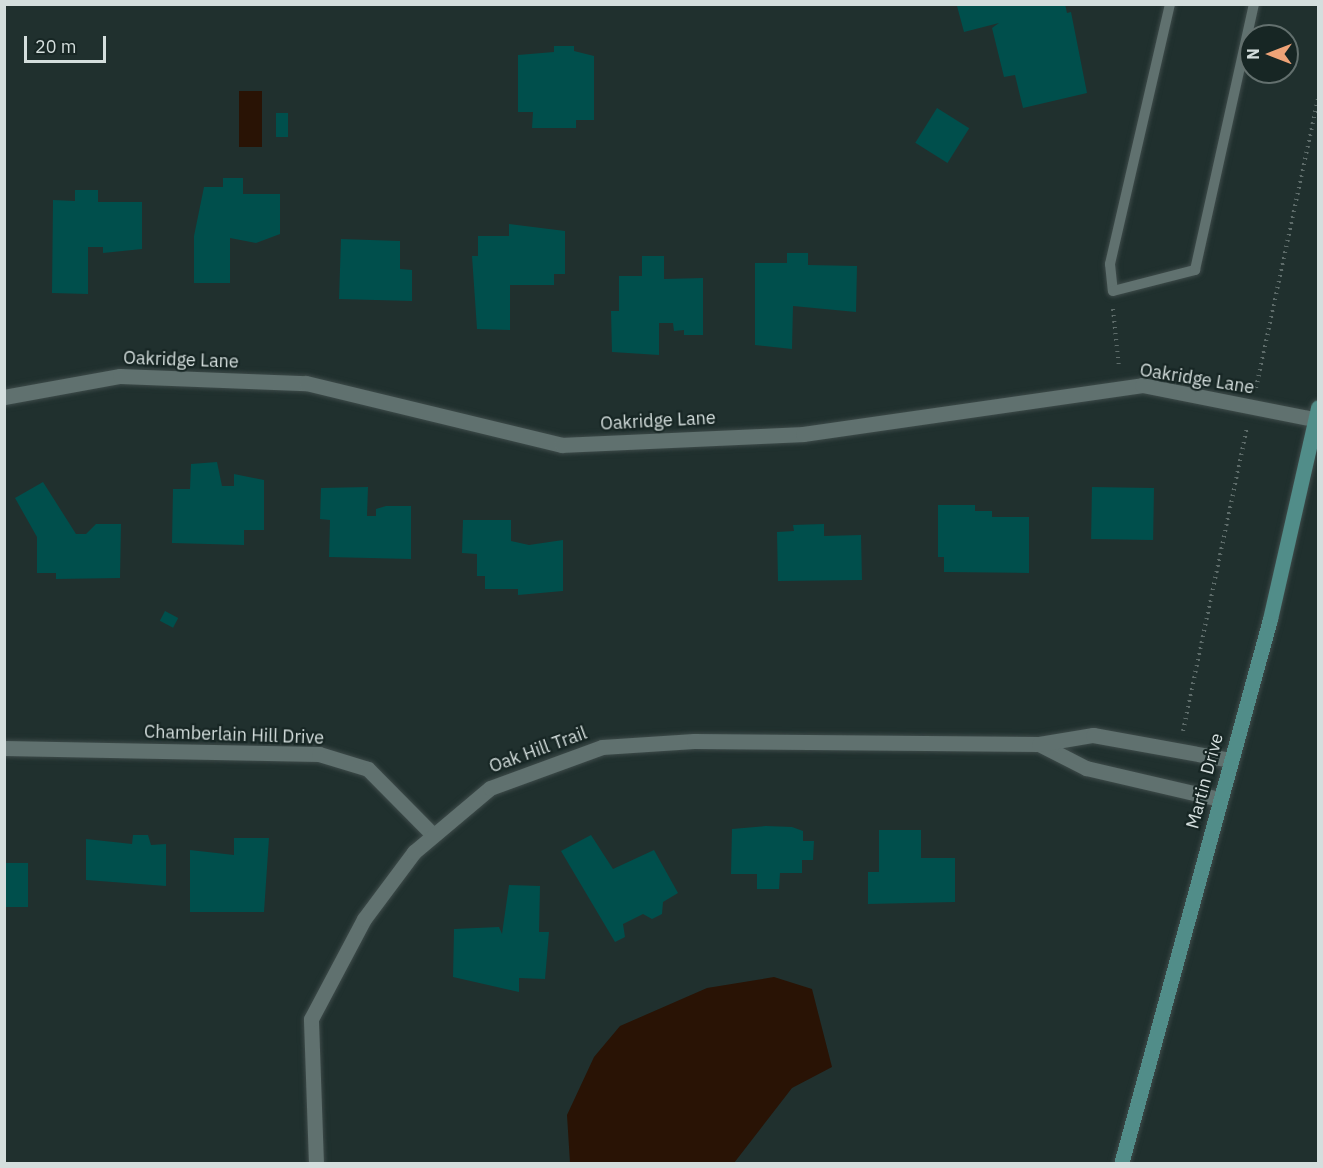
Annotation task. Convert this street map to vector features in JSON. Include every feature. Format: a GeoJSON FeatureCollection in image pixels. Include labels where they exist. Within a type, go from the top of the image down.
{"type":"FeatureCollection","features":[{"type":"Feature","properties":{"kind":"street","name":"Oakridge Lane"},"geometry":{"type":"LineString","coordinates":[[4,397],[120,376],[306,383],[562,445],[803,434],[1142,385],[1252,407],[1318,416]]}},
{"type":"Feature","properties":{"kind":"street","name":"Martin Drive"},"geometry":{"type":"LineString","coordinates":[[1121,1164],[1270,619],[1318,416]]}},
{"type":"Feature","properties":{"kind":"street","name":"Oak Hill Trail"},"geometry":{"type":"LineString","coordinates":[[316,1164],[311,1019],[364,920],[414,852],[490,788],[602,747],[694,741],[1040,744],[1093,735],[1230,759]]}},
{"type":"Feature","properties":{"kind":"street"},"geometry":{"type":"LineString","coordinates":[[1040,744],[1086,768],[1219,799]]}},
{"type":"Feature","properties":{"kind":"street","name":"Chamberlain Hill Drive"},"geometry":{"type":"LineString","coordinates":[[4,748],[319,754],[368,769],[433,835]]}},
{"type":"Feature","properties":{"kind":"lane"},"geometry":{"type":"LineString","coordinates":[[1170,4],[1110,264],[1113,291],[1195,270],[1254,4]]}},
{"type":"Feature","properties":{"kind":"path"},"geometry":{"type":"LineString","coordinates":[[1179,750],[1318,99]]}},
{"type":"Feature","properties":{"kind":"path"},"geometry":{"type":"LineString","coordinates":[[1113,291],[1122,388]]}},
{"type":"Feature","properties":{"kind":"shaded area"},"geometry":{"type":"Polygon","coordinates":[[[239,91],[262,91],[262,147],[239,147],[239,91]]]}},
{"type":"Feature","properties":{"kind":"shaded area"},"geometry":{"type":"Polygon","coordinates":[[[774,977],[812,989],[832,1067],[792,1088],[734,1163],[570,1163],[567,1115],[594,1057],[620,1026],[707,988],[774,977]]]}},
{"type":"Feature","properties":{"kind":"building"},"geometry":{"type":"Polygon","coordinates":[[[952,4],[1065,4],[1067,13],[1071,12],[1087,93],[1023,108],[1015,75],[1004,77],[992,28],[999,23],[964,32],[957,6],[952,4]]]}},
{"type":"Feature","properties":{"kind":"building"},"geometry":{"type":"Polygon","coordinates":[[[554,46],[574,46],[574,51],[594,56],[594,120],[576,120],[576,128],[532,128],[533,112],[518,112],[518,55],[554,52],[554,46]]]}},
{"type":"Feature","properties":{"kind":"building"},"geometry":{"type":"Polygon","coordinates":[[[937,108],[969,128],[947,163],[915,143],[937,108]]]}},
{"type":"Feature","properties":{"kind":"building"},"geometry":{"type":"Polygon","coordinates":[[[276,113],[288,113],[288,137],[276,137],[276,113]]]}},
{"type":"Feature","properties":{"kind":"building"},"geometry":{"type":"Polygon","coordinates":[[[223,178],[243,178],[243,194],[280,194],[280,234],[256,243],[230,238],[230,283],[194,283],[194,236],[204,187],[223,187],[223,178]]]}},
{"type":"Feature","properties":{"kind":"building"},"geometry":{"type":"Polygon","coordinates":[[[75,190],[98,190],[98,202],[142,202],[142,249],[103,253],[103,247],[88,247],[88,294],[52,293],[53,200],[75,201],[75,190]]]}},
{"type":"Feature","properties":{"kind":"building"},"geometry":{"type":"Polygon","coordinates":[[[509,224],[565,231],[565,274],[554,274],[554,285],[510,285],[510,330],[477,329],[472,256],[478,256],[478,236],[509,236],[509,224]]]}},
{"type":"Feature","properties":{"kind":"building"},"geometry":{"type":"Polygon","coordinates":[[[341,239],[400,241],[400,269],[412,270],[412,301],[339,299],[341,239]]]}},
{"type":"Feature","properties":{"kind":"building"},"geometry":{"type":"Polygon","coordinates":[[[787,253],[808,253],[808,265],[857,266],[856,312],[793,306],[792,349],[755,345],[755,263],[787,263],[787,253]]]}},
{"type":"Feature","properties":{"kind":"building"},"geometry":{"type":"Polygon","coordinates":[[[642,256],[664,256],[664,279],[703,278],[703,335],[684,335],[684,330],[674,331],[673,323],[659,323],[659,355],[612,352],[611,311],[619,311],[619,276],[642,276],[642,256]]]}},
{"type":"Feature","properties":{"kind":"building"},"geometry":{"type":"Polygon","coordinates":[[[217,462],[222,486],[234,486],[234,474],[264,480],[264,530],[244,530],[244,545],[172,543],[173,489],[190,489],[191,464],[217,462]]]}},
{"type":"Feature","properties":{"kind":"building"},"geometry":{"type":"Polygon","coordinates":[[[43,482],[76,534],[86,534],[96,524],[121,524],[120,578],[56,579],[56,573],[37,573],[37,537],[15,498],[43,482]]]}},
{"type":"Feature","properties":{"kind":"building"},"geometry":{"type":"Polygon","coordinates":[[[368,487],[367,516],[376,516],[376,509],[386,506],[411,506],[411,559],[329,557],[330,520],[320,519],[321,488],[368,487]]]}},
{"type":"Feature","properties":{"kind":"building"},"geometry":{"type":"Polygon","coordinates":[[[1092,487],[1154,488],[1153,540],[1091,539],[1092,487]]]}},
{"type":"Feature","properties":{"kind":"building"},"geometry":{"type":"Polygon","coordinates":[[[938,505],[975,505],[975,511],[992,511],[992,517],[1029,517],[1029,573],[944,572],[944,557],[938,557],[938,505]]]}},
{"type":"Feature","properties":{"kind":"building"},"geometry":{"type":"Polygon","coordinates":[[[463,520],[511,520],[511,541],[529,545],[563,540],[563,591],[518,595],[518,589],[485,589],[485,576],[477,576],[477,554],[462,553],[463,520]]]}},
{"type":"Feature","properties":{"kind":"building"},"geometry":{"type":"Polygon","coordinates":[[[824,524],[824,536],[861,535],[862,580],[778,581],[777,532],[794,531],[793,525],[824,524]]]}},
{"type":"Feature","properties":{"kind":"building"},"geometry":{"type":"Polygon","coordinates":[[[165,611],[178,618],[173,628],[160,621],[165,611]]]}},
{"type":"Feature","properties":{"kind":"building"},"geometry":{"type":"Polygon","coordinates":[[[766,826],[792,827],[803,831],[803,841],[814,841],[813,860],[802,860],[802,873],[780,873],[779,889],[757,889],[757,874],[731,874],[732,829],[766,826]]]}},
{"type":"Feature","properties":{"kind":"building"},"geometry":{"type":"Polygon","coordinates":[[[879,830],[921,830],[921,858],[955,858],[955,902],[868,904],[868,872],[879,872],[879,830]]]}},
{"type":"Feature","properties":{"kind":"building"},"geometry":{"type":"Polygon","coordinates":[[[133,835],[148,835],[151,845],[166,844],[166,886],[86,880],[86,839],[132,844],[133,835]]]}},
{"type":"Feature","properties":{"kind":"building"},"geometry":{"type":"Polygon","coordinates":[[[591,835],[613,869],[654,850],[678,893],[663,902],[662,914],[652,919],[643,914],[623,924],[625,937],[615,942],[561,851],[591,835]]]}},
{"type":"Feature","properties":{"kind":"building"},"geometry":{"type":"Polygon","coordinates":[[[234,838],[269,838],[264,912],[190,912],[190,850],[234,855],[234,838]]]}},
{"type":"Feature","properties":{"kind":"building"},"geometry":{"type":"Polygon","coordinates":[[[4,863],[28,863],[28,907],[4,907],[4,863]]]}},
{"type":"Feature","properties":{"kind":"building"},"geometry":{"type":"Polygon","coordinates":[[[509,885],[540,886],[539,932],[549,932],[545,979],[519,978],[519,992],[453,977],[454,929],[499,927],[502,934],[509,885]]]}}]}
